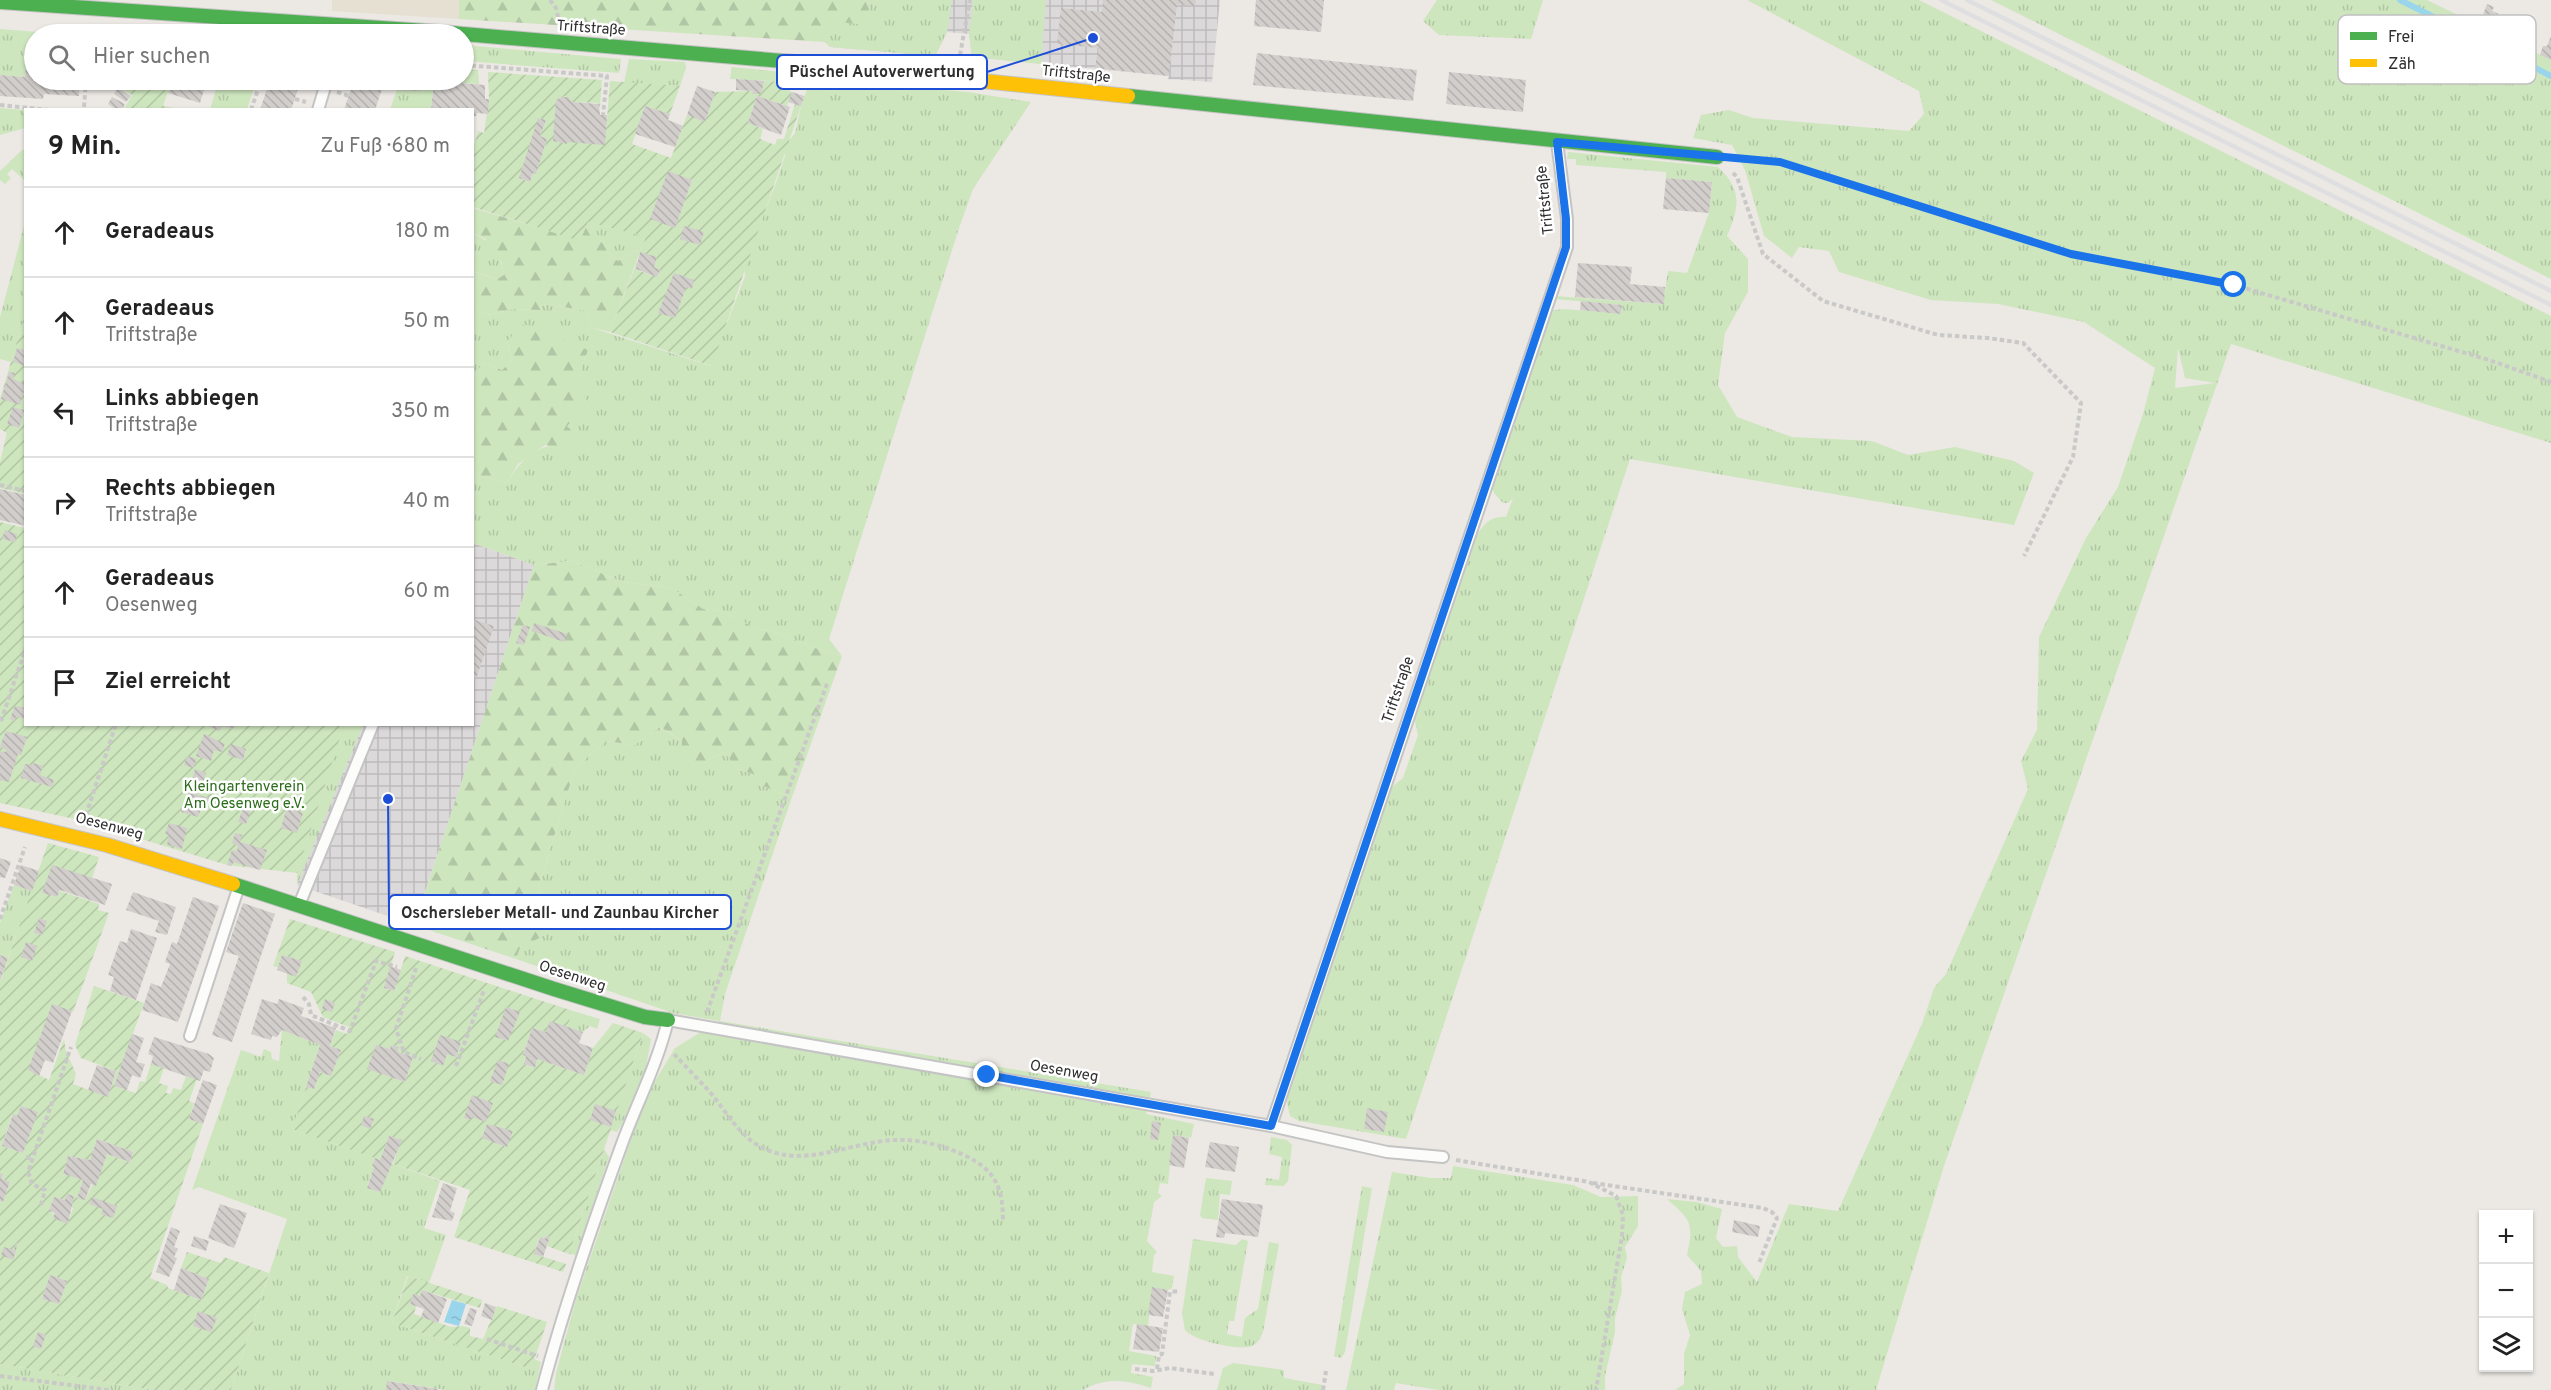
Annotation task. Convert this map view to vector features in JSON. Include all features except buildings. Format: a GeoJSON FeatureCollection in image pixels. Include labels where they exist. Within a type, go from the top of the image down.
{"type":"FeatureCollection","features":[{"type":"Feature","properties":{"kind":"street","name":"Triftstraße"},"geometry":{"type":"LineString","coordinates":[[0,2],[266,24]]}},
{"type":"Feature","properties":{"kind":"street","name":"Triftstraße"},"geometry":{"type":"LineString","coordinates":[[474,35],[727,55],[1718,157]]}},
{"type":"Feature","properties":{"kind":"street","name":"Oesenweg"},"geometry":{"type":"LineString","coordinates":[[0,819],[79,835],[140,853],[612,1007],[645,1017],[668,1020]]}},
{"type":"Feature","properties":{"kind":"lane"},"geometry":{"type":"LineString","coordinates":[[319,108],[324,90]]}},
{"type":"Feature","properties":{"kind":"lane","name":"Triftstraße"},"geometry":{"type":"LineString","coordinates":[[1271,1126],[1566,247],[1566,219],[1557,142]]}},
{"type":"Feature","properties":{"kind":"lane"},"geometry":{"type":"LineString","coordinates":[[298,906],[372,726]]}},
{"type":"Feature","properties":{"kind":"lane"},"geometry":{"type":"LineString","coordinates":[[190,1036],[239,886]]}},
{"type":"Feature","properties":{"kind":"lane"},"geometry":{"type":"LineString","coordinates":[[542,1390],[563,1313],[606,1188],[663,1042],[668,1020]]}},
{"type":"Feature","properties":{"kind":"lane","name":"Oesenweg"},"geometry":{"type":"LineString","coordinates":[[668,1020],[1271,1126]]}},
{"type":"Feature","properties":{"kind":"lane"},"geometry":{"type":"LineString","coordinates":[[1271,1126],[1387,1152],[1443,1157]]}},
{"type":"Feature","properties":{"kind":"path"},"geometry":{"type":"LineString","coordinates":[[955,80],[970,0]]}},
{"type":"Feature","properties":{"kind":"path"},"geometry":{"type":"LineString","coordinates":[[474,66],[607,76],[603,115]]}},
{"type":"Feature","properties":{"kind":"path"},"geometry":{"type":"LineString","coordinates":[[84,107],[85,90]]}},
{"type":"Feature","properties":{"kind":"path"},"geometry":{"type":"LineString","coordinates":[[252,108],[258,90]]}},
{"type":"Feature","properties":{"kind":"path"},"geometry":{"type":"LineString","coordinates":[[0,105],[29,108]]}},
{"type":"Feature","properties":{"kind":"path"},"geometry":{"type":"LineString","coordinates":[[1718,157],[1780,162],[2071,254],[2234,285],[2489,360],[2551,382]]}},
{"type":"Feature","properties":{"kind":"path"},"geometry":{"type":"LineString","coordinates":[[1718,157],[1737,177],[1763,254],[1823,301],[1938,335],[2023,343],[2081,403],[2073,457],[2024,556]]}},
{"type":"Feature","properties":{"kind":"path"},"geometry":{"type":"LineString","coordinates":[[0,485],[24,491]]}},
{"type":"Feature","properties":{"kind":"path"},"geometry":{"type":"LineString","coordinates":[[1,721],[24,653]]}},
{"type":"Feature","properties":{"kind":"path"},"geometry":{"type":"LineString","coordinates":[[701,1027],[737,935],[828,681]]}},
{"type":"Feature","properties":{"kind":"path"},"geometry":{"type":"LineString","coordinates":[[79,835],[115,726]]}},
{"type":"Feature","properties":{"kind":"path"},"geometry":{"type":"LineString","coordinates":[[0,919],[28,839]]}},
{"type":"Feature","properties":{"kind":"path"},"geometry":{"type":"LineString","coordinates":[[418,960],[396,1029],[404,1052],[421,1059]]}},
{"type":"Feature","properties":{"kind":"path"},"geometry":{"type":"LineString","coordinates":[[303,997],[309,1004],[311,1015],[350,1031],[376,961],[397,967]]}},
{"type":"Feature","properties":{"kind":"path"},"geometry":{"type":"LineString","coordinates":[[663,1042],[709,1091],[742,1133],[761,1148],[790,1155],[807,1155],[896,1140],[946,1146],[978,1162],[998,1182],[1003,1199],[1003,1222]]}},
{"type":"Feature","properties":{"kind":"path"},"geometry":{"type":"LineString","coordinates":[[41,1204],[45,1190],[32,1184],[28,1172],[71,1047]]}},
{"type":"Feature","properties":{"kind":"path"},"geometry":{"type":"LineString","coordinates":[[26,1157],[33,1159]]}},
{"type":"Feature","properties":{"kind":"path"},"geometry":{"type":"LineString","coordinates":[[1443,1157],[1763,1208],[1772,1212],[1777,1218],[1759,1263]]}},
{"type":"Feature","properties":{"kind":"path"},"geometry":{"type":"LineString","coordinates":[[1589,1182],[1616,1196],[1623,1215],[1622,1236],[1596,1390]]}},
{"type":"Feature","properties":{"kind":"path"},"geometry":{"type":"LineString","coordinates":[[1157,1370],[1159,1355],[1162,1354],[1170,1292],[1179,1291]]}},
{"type":"Feature","properties":{"kind":"path"},"geometry":{"type":"LineString","coordinates":[[487,1339],[550,1359]]}},
{"type":"Feature","properties":{"kind":"path"},"geometry":{"type":"LineString","coordinates":[[1135,1370],[1153,1371],[1170,1368],[1214,1374]]}},
{"type":"Feature","properties":{"kind":"path"},"geometry":{"type":"LineString","coordinates":[[1323,1390],[1326,1371]]}},
{"type":"Feature","properties":{"kind":"path"},"geometry":{"type":"LineString","coordinates":[[0,1376],[109,1390]]}},
{"type":"Feature","properties":{"kind":"shaded area"},"geometry":{"type":"Polygon","coordinates":[[[332,0],[459,0],[459,19],[332,11],[332,0]]]}},
{"type":"Feature","properties":{"kind":"shaded area"},"geometry":{"type":"Polygon","coordinates":[[[827,0],[1220,0],[1212,82],[972,57],[969,34],[947,32],[935,56],[830,47],[825,42],[827,0]]]}},
{"type":"Feature","properties":{"kind":"shaded area"},"geometry":{"type":"Polygon","coordinates":[[[474,543],[534,565],[414,925],[297,885],[297,873],[344,726],[474,726],[474,543]]]}},
{"type":"Feature","properties":{"kind":"green space"},"geometry":{"type":"Polygon","coordinates":[[[459,0],[865,0],[869,11],[866,25],[830,21],[825,42],[459,19],[459,0]]]}},
{"type":"Feature","properties":{"kind":"green space"},"geometry":{"type":"Polygon","coordinates":[[[865,0],[952,0],[947,32],[935,56],[830,47],[825,42],[830,21],[869,11],[865,0]]]}},
{"type":"Feature","properties":{"kind":"green space"},"geometry":{"type":"Polygon","coordinates":[[[973,0],[1046,0],[1041,64],[972,57],[969,34],[973,0]]]}},
{"type":"Feature","properties":{"kind":"green space"},"geometry":{"type":"Polygon","coordinates":[[[1437,0],[1543,0],[1531,39],[1439,35],[1423,21],[1437,0]]]}},
{"type":"Feature","properties":{"kind":"green space"},"geometry":{"type":"Polygon","coordinates":[[[1747,0],[1919,0],[2551,316],[2551,443],[2231,344],[1944,1166],[1876,1390],[1675,1390],[1684,1384],[1684,1354],[1690,1335],[1682,1309],[1685,1292],[1702,1284],[1701,1271],[1687,1255],[1690,1236],[1689,1223],[1667,1199],[1697,1202],[1722,1209],[1716,1238],[1723,1247],[1737,1246],[1738,1257],[1757,1282],[1789,1204],[1838,1211],[1922,1024],[1934,988],[1946,974],[2028,789],[2021,761],[2037,730],[2039,637],[2086,538],[2118,487],[2143,414],[2155,368],[2084,322],[1998,304],[1931,300],[1839,272],[1829,251],[1799,247],[1792,258],[1764,236],[1745,170],[1732,145],[1693,138],[1701,115],[1729,110],[1753,118],[1909,131],[1924,114],[1919,91],[1747,0]],[[2178,348],[2175,388],[2215,383],[2185,378],[2178,348]]]}},
{"type":"Feature","properties":{"kind":"green space"},"geometry":{"type":"Polygon","coordinates":[[[1991,0],[2427,0],[2458,15],[2338,15],[2338,84],[2536,84],[2536,53],[2551,60],[2551,279],[1991,0]]]}},
{"type":"Feature","properties":{"kind":"green space"},"geometry":{"type":"Polygon","coordinates":[[[0,29],[24,31],[24,77],[0,75],[0,29]]]}},
{"type":"Feature","properties":{"kind":"green space"},"geometry":{"type":"Polygon","coordinates":[[[474,46],[621,59],[619,73],[474,62],[474,46]]]}},
{"type":"Feature","properties":{"kind":"green space"},"geometry":{"type":"Polygon","coordinates":[[[629,59],[685,62],[686,68],[680,86],[624,83],[629,59]]]}},
{"type":"Feature","properties":{"kind":"green space"},"geometry":{"type":"Polygon","coordinates":[[[732,67],[791,73],[790,82],[730,79],[732,67]]]}},
{"type":"Feature","properties":{"kind":"green space"},"geometry":{"type":"Polygon","coordinates":[[[474,70],[478,70],[479,84],[474,84],[474,70]]]}},
{"type":"Feature","properties":{"kind":"green space"},"geometry":{"type":"Polygon","coordinates":[[[488,72],[602,80],[600,107],[597,103],[572,102],[565,96],[558,100],[606,130],[610,81],[680,86],[670,114],[645,106],[632,144],[671,158],[687,115],[705,121],[715,92],[753,91],[752,94],[764,81],[790,82],[792,92],[787,106],[757,96],[748,123],[763,129],[760,139],[775,145],[777,139],[784,139],[795,104],[801,106],[712,366],[610,332],[637,262],[637,270],[657,277],[660,270],[640,252],[646,237],[588,222],[580,241],[474,207],[474,145],[478,131],[484,133],[489,99],[488,72]],[[539,118],[519,178],[530,182],[533,173],[536,173],[547,139],[540,136],[546,120],[539,118]],[[668,172],[675,227],[692,180],[668,172]]]}},
{"type":"Feature","properties":{"kind":"green space"},"geometry":{"type":"Polygon","coordinates":[[[811,78],[968,92],[1031,102],[973,189],[959,228],[829,639],[842,656],[812,647],[779,633],[755,628],[722,611],[703,609],[672,588],[623,582],[571,561],[534,565],[474,543],[474,474],[507,483],[522,462],[538,450],[581,442],[567,426],[577,380],[588,350],[507,341],[513,360],[502,370],[484,363],[474,374],[474,310],[488,315],[513,309],[540,310],[542,304],[584,310],[593,328],[711,366],[714,344],[726,326],[745,276],[743,257],[758,229],[777,180],[785,156],[785,146],[795,133],[811,78]]]}},
{"type":"Feature","properties":{"kind":"green space"},"geometry":{"type":"Polygon","coordinates":[[[124,90],[169,90],[163,106],[174,108],[125,108],[132,95],[124,90]]]}},
{"type":"Feature","properties":{"kind":"green space"},"geometry":{"type":"Polygon","coordinates":[[[216,90],[254,90],[247,108],[210,108],[216,90]]]}},
{"type":"Feature","properties":{"kind":"green space"},"geometry":{"type":"Polygon","coordinates":[[[397,90],[433,90],[431,108],[391,108],[397,90]]]}},
{"type":"Feature","properties":{"kind":"green space"},"geometry":{"type":"Polygon","coordinates":[[[0,108],[24,110],[24,128],[0,135],[0,108]]]}},
{"type":"Feature","properties":{"kind":"green space"},"geometry":{"type":"Polygon","coordinates":[[[24,150],[24,180],[12,169],[7,174],[11,178],[5,184],[0,180],[0,171],[24,150]]]}},
{"type":"Feature","properties":{"kind":"green space"},"geometry":{"type":"Polygon","coordinates":[[[1568,152],[1718,167],[1732,184],[1736,208],[1727,236],[1748,259],[1748,292],[1725,333],[1718,385],[1737,417],[1792,437],[1872,441],[1908,455],[1955,447],[2014,461],[2034,473],[2014,525],[1630,459],[1406,1139],[1299,1121],[1290,1116],[1287,1103],[1288,1091],[1389,789],[1403,778],[1418,735],[1414,717],[1476,537],[1488,522],[1506,517],[1513,498],[1508,503],[1503,503],[1491,486],[1550,311],[1562,309],[1621,313],[1622,305],[1554,299],[1555,296],[1663,304],[1668,271],[1687,273],[1709,213],[1712,182],[1666,178],[1666,172],[1576,165],[1576,159],[1567,159],[1568,152]]]}},
{"type":"Feature","properties":{"kind":"green space"},"geometry":{"type":"Polygon","coordinates":[[[474,208],[580,240],[588,222],[612,257],[618,261],[633,251],[640,252],[610,332],[593,328],[584,310],[542,304],[540,310],[513,309],[488,315],[474,310],[474,272],[497,279],[504,275],[501,261],[481,252],[486,239],[474,233],[474,208]]]}},
{"type":"Feature","properties":{"kind":"green space"},"geometry":{"type":"Polygon","coordinates":[[[588,222],[647,237],[640,252],[633,251],[618,261],[612,257],[588,222]]]}},
{"type":"Feature","properties":{"kind":"green space"},"geometry":{"type":"Polygon","coordinates":[[[24,226],[24,317],[11,362],[0,359],[0,317],[24,226]]]}},
{"type":"Feature","properties":{"kind":"green space"},"geometry":{"type":"Polygon","coordinates":[[[474,234],[490,245],[500,261],[504,275],[497,279],[474,271],[474,234]]]}},
{"type":"Feature","properties":{"kind":"green space"},"geometry":{"type":"Polygon","coordinates":[[[24,317],[24,494],[0,488],[0,462],[7,433],[0,429],[0,399],[24,317]]]}},
{"type":"Feature","properties":{"kind":"green space"},"geometry":{"type":"Polygon","coordinates":[[[524,324],[588,350],[577,380],[588,403],[567,426],[582,442],[560,449],[545,445],[518,464],[507,483],[474,474],[474,374],[484,363],[502,370],[513,360],[507,341],[524,324]]]}},
{"type":"Feature","properties":{"kind":"green space","name":"Kleingartenverein Am Oesenweg e.V."},"geometry":{"type":"Polygon","coordinates":[[[0,522],[24,528],[24,726],[344,726],[297,873],[227,865],[75,819],[0,803],[0,522]]]}},
{"type":"Feature","properties":{"kind":"green space"},"geometry":{"type":"Polygon","coordinates":[[[571,561],[623,582],[672,588],[703,609],[722,611],[755,628],[779,633],[812,647],[842,656],[792,797],[763,786],[756,775],[738,769],[724,752],[699,765],[681,759],[682,740],[660,727],[634,745],[606,741],[575,768],[538,889],[551,909],[545,935],[520,948],[516,959],[414,925],[534,565],[571,561]]]}},
{"type":"Feature","properties":{"kind":"green space"},"geometry":{"type":"Polygon","coordinates":[[[344,726],[363,726],[297,885],[297,873],[344,726]]]}},
{"type":"Feature","properties":{"kind":"green space"},"geometry":{"type":"Polygon","coordinates":[[[659,727],[682,740],[699,765],[724,752],[738,769],[756,775],[763,786],[792,797],[725,994],[720,1021],[1151,1092],[1146,1114],[1194,1124],[1191,1138],[1173,1135],[1168,1184],[1160,1183],[1158,1193],[1162,1196],[1154,1202],[1147,1241],[1157,1252],[1154,1255],[1152,1272],[1174,1276],[1172,1288],[1168,1290],[1152,1288],[1148,1326],[1133,1324],[1129,1351],[1156,1356],[1155,1366],[1132,1364],[1131,1373],[1153,1377],[1151,1388],[1116,1381],[1100,1383],[1083,1390],[554,1390],[556,1373],[576,1299],[646,1096],[675,1048],[719,1021],[673,1013],[516,959],[520,948],[551,909],[538,889],[575,768],[606,741],[634,745],[659,727]]]}},
{"type":"Feature","properties":{"kind":"green space"},"geometry":{"type":"Polygon","coordinates":[[[48,843],[99,857],[92,878],[43,893],[57,897],[60,891],[99,904],[98,910],[109,913],[73,1012],[52,1004],[34,1072],[49,1080],[64,1039],[66,1051],[76,1074],[73,1084],[108,1097],[116,1071],[81,1058],[75,1045],[94,986],[144,1003],[114,1086],[136,1093],[140,1081],[145,1082],[151,1064],[164,1068],[159,1083],[168,1086],[166,1093],[171,1094],[173,1088],[181,1090],[186,1076],[197,1079],[189,1101],[194,1103],[189,1119],[203,1124],[150,1278],[167,1285],[168,1288],[201,1300],[209,1279],[181,1268],[187,1252],[221,1263],[224,1257],[269,1273],[231,1390],[153,1390],[0,1364],[0,1201],[3,1202],[10,1183],[2,1179],[3,1174],[0,1173],[0,982],[48,843]],[[21,1106],[17,1116],[12,1115],[2,1146],[23,1153],[37,1112],[21,1106]],[[97,1139],[90,1160],[68,1156],[63,1174],[83,1180],[77,1198],[85,1200],[107,1154],[130,1162],[133,1152],[97,1139]],[[67,1194],[65,1200],[54,1197],[49,1211],[68,1223],[74,1196],[67,1194]],[[50,1275],[42,1299],[59,1304],[67,1281],[50,1275]]]}},
{"type":"Feature","properties":{"kind":"green space"},"geometry":{"type":"Polygon","coordinates":[[[14,885],[32,891],[8,958],[0,955],[0,923],[14,885]]]}},
{"type":"Feature","properties":{"kind":"green space"},"geometry":{"type":"Polygon","coordinates":[[[290,919],[395,952],[384,988],[394,991],[405,956],[573,1011],[567,1027],[546,1032],[532,1028],[523,1054],[526,1056],[524,1064],[534,1068],[537,1059],[584,1075],[593,1048],[613,1023],[643,1033],[569,1254],[547,1246],[550,1237],[539,1238],[534,1254],[566,1264],[563,1272],[454,1237],[470,1190],[393,1164],[401,1140],[389,1136],[380,1160],[292,1129],[306,1087],[314,1089],[320,1072],[331,1076],[341,1050],[330,1046],[336,1030],[347,1034],[349,1027],[323,1017],[311,992],[287,983],[287,973],[296,976],[301,961],[282,955],[278,967],[273,966],[290,919]],[[376,1045],[368,1069],[405,1082],[413,1057],[398,1052],[399,1047],[391,1045],[390,1049],[376,1045]]]}},
{"type":"Feature","properties":{"kind":"green space"},"geometry":{"type":"Polygon","coordinates":[[[573,1011],[600,1019],[597,1029],[590,1026],[583,1032],[567,1027],[573,1011]]]}},
{"type":"Feature","properties":{"kind":"green space"},"geometry":{"type":"Polygon","coordinates":[[[282,1030],[320,1045],[292,1129],[375,1158],[367,1187],[379,1192],[390,1163],[440,1181],[424,1228],[446,1235],[429,1283],[407,1276],[392,1323],[531,1369],[534,1359],[541,1362],[535,1390],[446,1390],[388,1381],[386,1390],[231,1390],[287,1219],[199,1187],[192,1190],[241,1050],[261,1057],[264,1049],[271,1052],[272,1059],[279,1061],[282,1030]]]}},
{"type":"Feature","properties":{"kind":"green space"},"geometry":{"type":"Polygon","coordinates":[[[643,1033],[651,1039],[646,1068],[621,1126],[617,1132],[610,1130],[643,1033]]]}},
{"type":"Feature","properties":{"kind":"green space"},"geometry":{"type":"Polygon","coordinates":[[[1271,1137],[1287,1140],[1292,1145],[1288,1181],[1284,1186],[1265,1185],[1266,1178],[1279,1180],[1282,1157],[1269,1154],[1271,1137]]]}},
{"type":"Feature","properties":{"kind":"green space"},"geometry":{"type":"Polygon","coordinates":[[[604,1149],[609,1157],[576,1255],[569,1254],[604,1149]]]}},
{"type":"Feature","properties":{"kind":"green space"},"geometry":{"type":"Polygon","coordinates":[[[1453,1166],[1573,1185],[1601,1197],[1638,1196],[1638,1226],[1625,1247],[1627,1258],[1621,1277],[1622,1291],[1605,1376],[1605,1390],[1438,1390],[1396,1383],[1394,1390],[1346,1390],[1392,1172],[1431,1178],[1451,1178],[1453,1166]]]}},
{"type":"Feature","properties":{"kind":"green space"},"geometry":{"type":"Polygon","coordinates":[[[1206,1178],[1232,1181],[1230,1195],[1220,1194],[1218,1220],[1202,1218],[1200,1215],[1206,1178]]]}},
{"type":"Feature","properties":{"kind":"green space"},"geometry":{"type":"Polygon","coordinates":[[[1362,1186],[1372,1188],[1345,1352],[1341,1358],[1334,1356],[1362,1186]]]}},
{"type":"Feature","properties":{"kind":"green space"},"geometry":{"type":"Polygon","coordinates":[[[1193,1239],[1236,1245],[1242,1239],[1248,1241],[1234,1321],[1229,1321],[1227,1334],[1242,1337],[1245,1318],[1258,1309],[1269,1242],[1279,1244],[1263,1332],[1252,1346],[1237,1347],[1217,1344],[1197,1338],[1185,1330],[1182,1314],[1193,1239]]]}},
{"type":"Feature","properties":{"kind":"green space"},"geometry":{"type":"Polygon","coordinates":[[[408,1276],[482,1300],[480,1308],[422,1290],[420,1296],[413,1294],[410,1304],[416,1306],[414,1314],[451,1327],[470,1328],[470,1336],[483,1339],[497,1306],[547,1322],[531,1369],[392,1323],[408,1276]]]}},
{"type":"Feature","properties":{"kind":"green space"},"geometry":{"type":"Polygon","coordinates":[[[1233,1363],[1284,1370],[1284,1378],[1323,1385],[1322,1390],[1217,1390],[1223,1368],[1233,1363]]]}},
{"type":"Feature","properties":{"kind":"green space"},"geometry":{"type":"Polygon","coordinates":[[[0,1364],[18,1367],[153,1390],[0,1390],[0,1364]]]}},
{"type":"Feature","properties":{"kind":"water"},"geometry":{"type":"Polygon","coordinates":[[[452,1300],[466,1304],[459,1326],[444,1322],[452,1300]]]}},
{"type":"Feature","properties":{"kind":"waterway"},"geometry":{"type":"LineString","coordinates":[[2400,0],[2430,15]]}},
{"type":"Feature","properties":{"kind":"waterway"},"geometry":{"type":"LineString","coordinates":[[2536,68],[2551,76]]}},
{"type":"Feature","properties":{"kind":"railway"},"geometry":{"type":"LineString","coordinates":[[1941,0],[2551,305]]}},
{"type":"Feature","properties":{"kind":"railway"},"geometry":{"type":"LineString","coordinates":[[1967,0],[2551,291]]}},
{"type":"Feature","properties":{"kind":"traffic: fast"},"geometry":{"type":"LineString","coordinates":[[0,2],[323,24]]}},
{"type":"Feature","properties":{"kind":"traffic: fast"},"geometry":{"type":"LineString","coordinates":[[474,35],[819,64]]}},
{"type":"Feature","properties":{"kind":"traffic: fast"},"geometry":{"type":"LineString","coordinates":[[1128,96],[1717,157]]}},
{"type":"Feature","properties":{"kind":"traffic: fast"},"geometry":{"type":"LineString","coordinates":[[233,884],[554,989],[645,1017],[668,1020]]}},
{"type":"Feature","properties":{"kind":"traffic: slow"},"geometry":{"type":"LineString","coordinates":[[819,64],[1128,96]]}},
{"type":"Feature","properties":{"kind":"traffic: slow"},"geometry":{"type":"LineString","coordinates":[[0,819],[107,845],[233,884]]}},
{"type":"Feature","properties":{"kind":"place","name":"Püschel Autoverwertung"},"geometry":{"type":"Point","coordinates":[1093,38]}},
{"type":"Feature","properties":{"kind":"place","name":"Oschersleber Metall- und Zaunbau Kircher"},"geometry":{"type":"Point","coordinates":[388,799]}},
{"type":"Feature","properties":{"kind":"route"},"geometry":{"type":"LineString","coordinates":[[987,1075],[1271,1126],[1566,247],[1568,236],[1557,142],[1780,162],[2071,254],[2234,285]]}}]}
